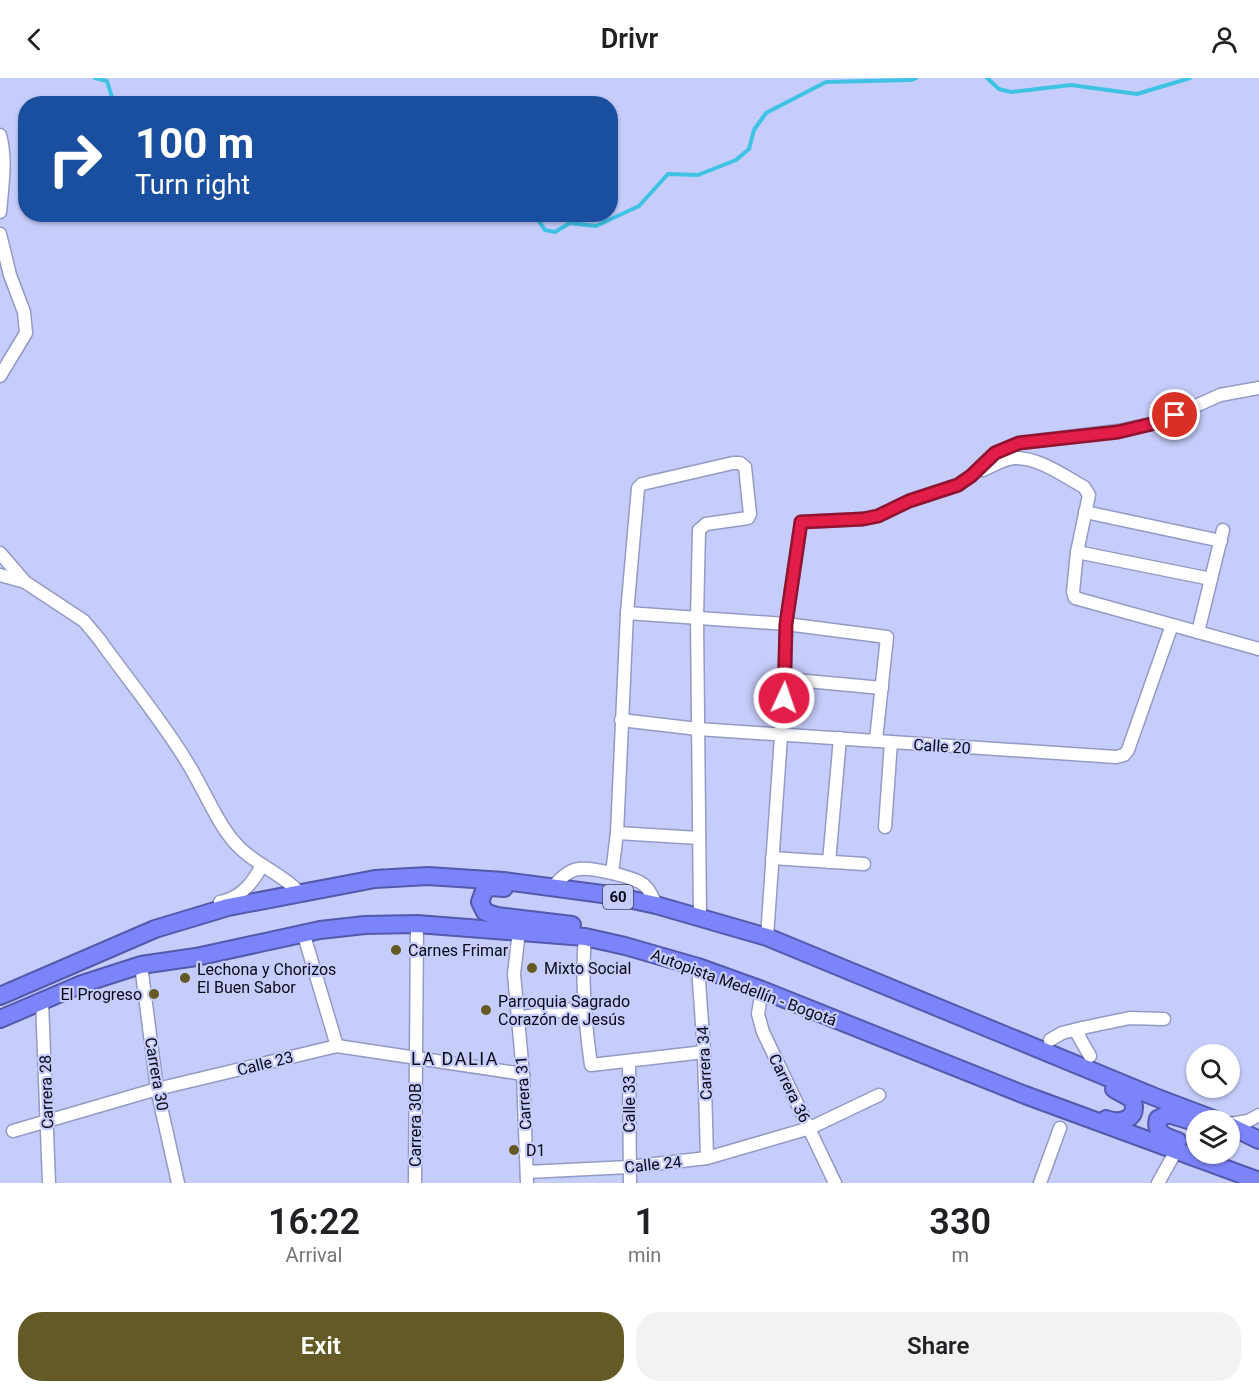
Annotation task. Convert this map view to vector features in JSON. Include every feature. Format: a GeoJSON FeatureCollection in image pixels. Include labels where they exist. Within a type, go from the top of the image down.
{"type":"FeatureCollection","features":[{"type":"Feature","properties":{"kind":"highway","name":"60"},"geometry":{"type":"LineString","coordinates":[[0,996],[155,929],[228,907],[375,879],[428,876],[504,881],[656,905],[767,937],[1191,1110]]}},
{"type":"Feature","properties":{"kind":"highway"},"geometry":{"type":"LineString","coordinates":[[604,941],[593,931],[584,927],[485,912],[481,907],[480,896],[490,887],[602,903],[630,900]]}},
{"type":"Feature","properties":{"kind":"highway","name":"Autopista Medellín - Bogotá"},"geometry":{"type":"LineString","coordinates":[[0,1019],[82,984],[141,965],[196,957],[303,932],[364,925],[417,924],[585,937],[698,967],[762,990],[1025,1095],[1259,1181]]}},
{"type":"Feature","properties":{"kind":"highway"},"geometry":{"type":"LineString","coordinates":[[974,1022],[1007,1046],[1128,1095],[1134,1104],[1134,1111],[1132,1116],[1126,1120],[1112,1122],[1050,1098],[1025,1095]]}},
{"type":"Feature","properties":{"kind":"highway"},"geometry":{"type":"LineString","coordinates":[[1186,1120],[1168,1114],[1158,1119],[1156,1126],[1164,1136],[1186,1145]]}},
{"type":"Feature","properties":{"kind":"highway"},"geometry":{"type":"LineString","coordinates":[[1240,1130],[1259,1140]]}},
{"type":"Feature","properties":{"kind":"highway"},"geometry":{"type":"LineString","coordinates":[[1240,1140],[1259,1148]]}},
{"type":"Feature","properties":{"kind":"highway"},"geometry":{"type":"LineString","coordinates":[[1235,1164],[1259,1173]]}},
{"type":"Feature","properties":{"kind":"street"},"geometry":{"type":"LineString","coordinates":[[0,135],[3,145],[4,174],[0,212]]}},
{"type":"Feature","properties":{"kind":"street"},"geometry":{"type":"LineString","coordinates":[[0,234],[10,275],[24,312],[26,333],[0,376]]}},
{"type":"Feature","properties":{"kind":"street"},"geometry":{"type":"LineString","coordinates":[[0,258],[10,275]]}},
{"type":"Feature","properties":{"kind":"street"},"geometry":{"type":"LineString","coordinates":[[971,476],[995,453],[1019,443],[1118,432],[1160,422],[1220,395],[1259,388]]}},
{"type":"Feature","properties":{"kind":"street"},"geometry":{"type":"LineString","coordinates":[[767,937],[785,680],[786,624],[801,522],[871,518],[909,501],[958,485],[1002,461],[1012,458],[1037,463],[1084,487],[1089,495],[1077,552],[1073,592],[1075,598],[1259,649]]}},
{"type":"Feature","properties":{"kind":"street"},"geometry":{"type":"LineString","coordinates":[[612,873],[617,833],[627,613],[634,523],[640,485],[733,463],[740,464],[745,467],[750,514],[744,520],[706,524],[699,530],[700,917]]}},
{"type":"Feature","properties":{"kind":"street"},"geometry":{"type":"LineString","coordinates":[[1085,512],[1222,536],[1198,632]]}},
{"type":"Feature","properties":{"kind":"street"},"geometry":{"type":"LineString","coordinates":[[1077,552],[1211,579]]}},
{"type":"Feature","properties":{"kind":"street"},"geometry":{"type":"LineString","coordinates":[[0,553],[25,582],[84,621],[188,763],[212,808],[237,845],[299,892]]}},
{"type":"Feature","properties":{"kind":"street"},"geometry":{"type":"LineString","coordinates":[[0,575],[25,582]]}},
{"type":"Feature","properties":{"kind":"street"},"geometry":{"type":"LineString","coordinates":[[627,613],[786,624],[887,638],[876,740]]}},
{"type":"Feature","properties":{"kind":"street","name":"Calle 20"},"geometry":{"type":"LineString","coordinates":[[621,720],[698,729],[1116,757],[1124,755],[1128,750],[1172,626]]}},
{"type":"Feature","properties":{"kind":"street"},"geometry":{"type":"LineString","coordinates":[[785,680],[882,688]]}},
{"type":"Feature","properties":{"kind":"street"},"geometry":{"type":"LineString","coordinates":[[830,862],[840,738]]}},
{"type":"Feature","properties":{"kind":"street"},"geometry":{"type":"LineString","coordinates":[[885,827],[891,742]]}},
{"type":"Feature","properties":{"kind":"street"},"geometry":{"type":"LineString","coordinates":[[617,833],[699,838]]}},
{"type":"Feature","properties":{"kind":"street"},"geometry":{"type":"LineString","coordinates":[[772,858],[864,864]]}},
{"type":"Feature","properties":{"kind":"street"},"geometry":{"type":"LineString","coordinates":[[155,929],[180,913],[227,901],[241,894],[254,880],[262,865]]}},
{"type":"Feature","properties":{"kind":"street"},"geometry":{"type":"LineString","coordinates":[[552,888],[562,877],[579,869],[612,873],[642,883],[651,893],[656,905]]}},
{"type":"Feature","properties":{"kind":"street","name":"Carrera 30B"},"geometry":{"type":"LineString","coordinates":[[415,1183],[417,924]]}},
{"type":"Feature","properties":{"kind":"street","name":"Carrera 31"},"geometry":{"type":"LineString","coordinates":[[519,931],[514,974],[523,1074],[527,1178]]}},
{"type":"Feature","properties":{"kind":"street"},"geometry":{"type":"LineString","coordinates":[[303,932],[337,1046]]}},
{"type":"Feature","properties":{"kind":"street"},"geometry":{"type":"LineString","coordinates":[[585,937],[585,1007],[591,1065],[704,1052]]}},
{"type":"Feature","properties":{"kind":"street","name":"Carrera 30"},"geometry":{"type":"LineString","coordinates":[[141,965],[157,1089],[178,1183]]}},
{"type":"Feature","properties":{"kind":"street","name":"Carrera 34"},"geometry":{"type":"LineString","coordinates":[[698,967],[704,1052],[707,1158]]}},
{"type":"Feature","properties":{"kind":"street","name":"Carrera 36"},"geometry":{"type":"LineString","coordinates":[[762,990],[758,1014],[764,1032],[835,1183]]}},
{"type":"Feature","properties":{"kind":"street","name":"Carrera 28"},"geometry":{"type":"LineString","coordinates":[[42,1001],[49,1183]]}},
{"type":"Feature","properties":{"kind":"street"},"geometry":{"type":"LineString","coordinates":[[517,1018],[585,1007]]}},
{"type":"Feature","properties":{"kind":"street"},"geometry":{"type":"LineString","coordinates":[[1050,1040],[1062,1033],[1130,1018],[1164,1019]]}},
{"type":"Feature","properties":{"kind":"street"},"geometry":{"type":"LineString","coordinates":[[1082,1028],[1078,1035],[1090,1056]]}},
{"type":"Feature","properties":{"kind":"street","name":"Calle 23"},"geometry":{"type":"LineString","coordinates":[[13,1131],[157,1089],[337,1046],[523,1074]]}},
{"type":"Feature","properties":{"kind":"street","name":"Calle 33"},"geometry":{"type":"LineString","coordinates":[[629,1061],[630,1183]]}},
{"type":"Feature","properties":{"kind":"street","name":"Calle 24"},"geometry":{"type":"LineString","coordinates":[[527,1178],[707,1158],[810,1128],[879,1095]]}},
{"type":"Feature","properties":{"kind":"street"},"geometry":{"type":"LineString","coordinates":[[1240,1123],[1259,1115]]}},
{"type":"Feature","properties":{"kind":"street"},"geometry":{"type":"LineString","coordinates":[[1040,1183],[1060,1128]]}},
{"type":"Feature","properties":{"kind":"street"},"geometry":{"type":"LineString","coordinates":[[1158,1183],[1176,1151]]}},
{"type":"Feature","properties":{"kind":"waterway"},"geometry":{"type":"LineString","coordinates":[[95,78],[107,81],[112,96]]}},
{"type":"Feature","properties":{"kind":"waterway"},"geometry":{"type":"LineString","coordinates":[[618,216],[639,206],[668,174],[698,175],[736,160],[749,149],[754,130],[766,113],[826,82],[916,78]]}},
{"type":"Feature","properties":{"kind":"waterway"},"geometry":{"type":"LineString","coordinates":[[987,78],[999,89],[1011,92],[1071,85],[1137,94],[1190,78]]}},
{"type":"Feature","properties":{"kind":"waterway"},"geometry":{"type":"LineString","coordinates":[[540,222],[545,230],[555,232],[570,223],[596,226],[605,222]]}},
{"type":"Feature","properties":{"kind":"place","name":"Carnes Frimar"},"geometry":{"type":"Point","coordinates":[396,950]}},
{"type":"Feature","properties":{"kind":"place","name":"Mixto Social"},"geometry":{"type":"Point","coordinates":[532,968]}},
{"type":"Feature","properties":{"kind":"place","name":"Lechona y Chorizos El Buen Sabor"},"geometry":{"type":"Point","coordinates":[185,978]}},
{"type":"Feature","properties":{"kind":"place","name":"El Progreso"},"geometry":{"type":"Point","coordinates":[154,994]}},
{"type":"Feature","properties":{"kind":"place","name":"Parroquia Sagrado Corazón de Jesús"},"geometry":{"type":"Point","coordinates":[486,1010]}},
{"type":"Feature","properties":{"kind":"place","name":"D1"},"geometry":{"type":"Point","coordinates":[514,1150]}},
{"type":"Feature","properties":{"kind":"district","name":"LA DALIA"},"geometry":{"type":"Point","coordinates":[455,1059]}},
{"type":"Feature","properties":{"kind":"route"},"geometry":{"type":"LineString","coordinates":[[784,698],[786,624],[801,522],[804,520],[863,519],[878,516],[892,507],[958,485],[995,453],[1019,443],[1118,432],[1160,422],[1175,415]]}}]}
